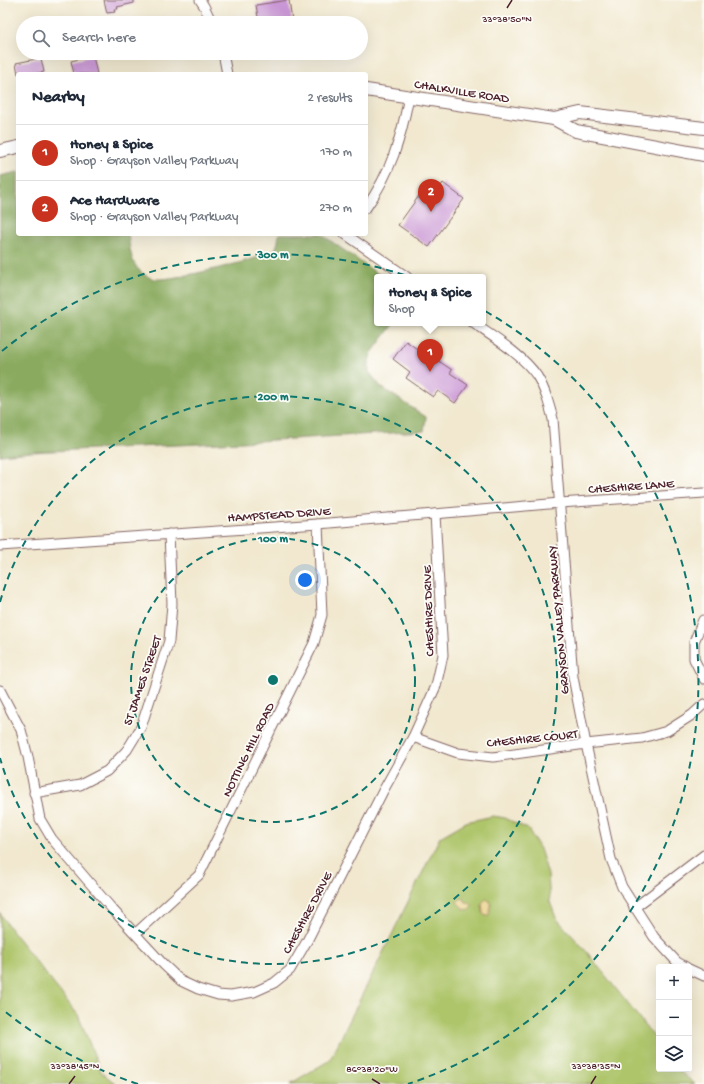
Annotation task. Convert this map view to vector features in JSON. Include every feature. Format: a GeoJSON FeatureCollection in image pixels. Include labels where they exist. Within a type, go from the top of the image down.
{"type":"FeatureCollection","features":[{"type":"Feature","properties":{"kind":"main road","name":"CHALKVILLE ROAD"},"geometry":{"type":"LineString","coordinates":[[368,90],[554,119],[576,131],[704,155]]}},
{"type":"Feature","properties":{"kind":"main road","name":"CHALKVILLE ROAD"},"geometry":{"type":"LineString","coordinates":[[554,119],[580,113],[704,128]]}},
{"type":"Feature","properties":{"kind":"main road"},"geometry":{"type":"LineString","coordinates":[[0,151],[16,147]]}},
{"type":"Feature","properties":{"kind":"street"},"geometry":{"type":"LineString","coordinates":[[200,0],[209,16]]}},
{"type":"Feature","properties":{"kind":"street"},"geometry":{"type":"LineString","coordinates":[[224,60],[227,72]]}},
{"type":"Feature","properties":{"kind":"street"},"geometry":{"type":"LineString","coordinates":[[368,205],[383,182],[392,160],[397,146],[409,96]]}},
{"type":"Feature","properties":{"kind":"street"},"geometry":{"type":"LineString","coordinates":[[350,236],[403,274]]}},
{"type":"Feature","properties":{"kind":"street","name":"GRAYSON VALLEY PARKWAY"},"geometry":{"type":"LineString","coordinates":[[477,326],[510,349],[522,360],[536,375],[547,396],[553,419],[573,676],[611,859],[622,887],[634,908],[654,937],[681,964]]}},
{"type":"Feature","properties":{"kind":"street","name":"CHESHIRE LANE"},"geometry":{"type":"LineString","coordinates":[[560,503],[704,493]]}},
{"type":"Feature","properties":{"kind":"street","name":"HAMPSTEAD DRIVE"},"geometry":{"type":"LineString","coordinates":[[0,546],[318,524],[560,503]]}},
{"type":"Feature","properties":{"kind":"street","name":"CHESHIRE DRIVE"},"geometry":{"type":"LineString","coordinates":[[0,690],[21,730],[28,757],[40,819],[52,839],[164,965],[181,981],[198,989],[218,995],[231,996],[254,992],[274,983],[290,970],[308,941],[383,792],[413,737],[436,686],[443,655],[435,514]]}},
{"type":"Feature","properties":{"kind":"street","name":"NOTTING HILL ROAD"},"geometry":{"type":"LineString","coordinates":[[136,933],[199,875],[314,643],[322,615],[318,524]]}},
{"type":"Feature","properties":{"kind":"street","name":"ST JAMES STREET"},"geometry":{"type":"LineString","coordinates":[[34,793],[80,785],[107,771],[127,750],[140,727],[169,641],[172,604],[169,534]]}},
{"type":"Feature","properties":{"kind":"street"},"geometry":{"type":"LineString","coordinates":[[703,620],[694,642],[694,659],[704,679]]}},
{"type":"Feature","properties":{"kind":"street","name":"CHESHIRE COURT"},"geometry":{"type":"LineString","coordinates":[[413,737],[458,754],[493,757],[642,738],[667,731],[692,715],[704,704]]}},
{"type":"Feature","properties":{"kind":"street"},"geometry":{"type":"LineString","coordinates":[[634,908],[704,855]]}},
{"type":"Feature","properties":{"kind":"street"},"geometry":{"type":"LineString","coordinates":[[692,970],[704,976]]}},
{"type":"Feature","properties":{"kind":"green space"},"geometry":{"type":"Polygon","coordinates":[[[16,172],[16,236],[128,236],[134,263],[142,272],[154,279],[179,277],[235,264],[265,255],[276,248],[279,236],[324,236],[378,274],[374,274],[374,326],[392,326],[371,354],[369,361],[369,372],[381,387],[426,417],[424,431],[242,442],[31,452],[0,455],[0,176],[16,172]]]}},
{"type":"Feature","properties":{"kind":"green space"},"geometry":{"type":"Polygon","coordinates":[[[493,816],[505,818],[528,829],[540,849],[548,875],[550,902],[556,918],[586,951],[656,1039],[656,1072],[681,1072],[695,1084],[290,1084],[330,1060],[440,837],[466,822],[493,816]]]}},
{"type":"Feature","properties":{"kind":"green space"},"geometry":{"type":"Polygon","coordinates":[[[0,913],[9,927],[78,1015],[101,1072],[116,1084],[0,1084],[0,913]]]}},
{"type":"Feature","properties":{"kind":"sand"},"geometry":{"type":"Polygon","coordinates":[[[463,898],[466,902],[471,903],[472,905],[469,910],[464,909],[457,902],[463,898]]]}},
{"type":"Feature","properties":{"kind":"sand"},"geometry":{"type":"Polygon","coordinates":[[[487,899],[491,903],[489,915],[486,916],[483,914],[482,903],[487,899]]]}},
{"type":"Feature","properties":{"kind":"building"},"geometry":{"type":"Polygon","coordinates":[[[104,0],[134,0],[134,3],[117,7],[118,9],[114,9],[115,12],[107,13],[104,0]]]}},
{"type":"Feature","properties":{"kind":"building"},"geometry":{"type":"Polygon","coordinates":[[[289,0],[291,16],[258,16],[256,5],[289,0]]]}},
{"type":"Feature","properties":{"kind":"building"},"geometry":{"type":"Polygon","coordinates":[[[31,60],[41,60],[44,72],[18,72],[16,63],[31,60]]]}},
{"type":"Feature","properties":{"kind":"building"},"geometry":{"type":"Polygon","coordinates":[[[94,60],[97,72],[74,72],[71,61],[94,60]]]}},
{"type":"Feature","properties":{"kind":"building"},"geometry":{"type":"Polygon","coordinates":[[[443,183],[464,199],[429,247],[398,225],[425,185],[436,193],[443,183]]]}},
{"type":"Feature","properties":{"kind":"building"},"geometry":{"type":"Polygon","coordinates":[[[406,341],[424,354],[425,352],[452,370],[450,373],[468,385],[455,403],[438,391],[433,397],[406,378],[410,372],[393,359],[406,341]]]}},
{"type":"Feature","properties":{"kind":"place","name":"Ace Hardware"},"geometry":{"type":"Point","coordinates":[431,212]}},
{"type":"Feature","properties":{"kind":"place","name":"Honey & Spice"},"geometry":{"type":"Point","coordinates":[430,372]}}]}
